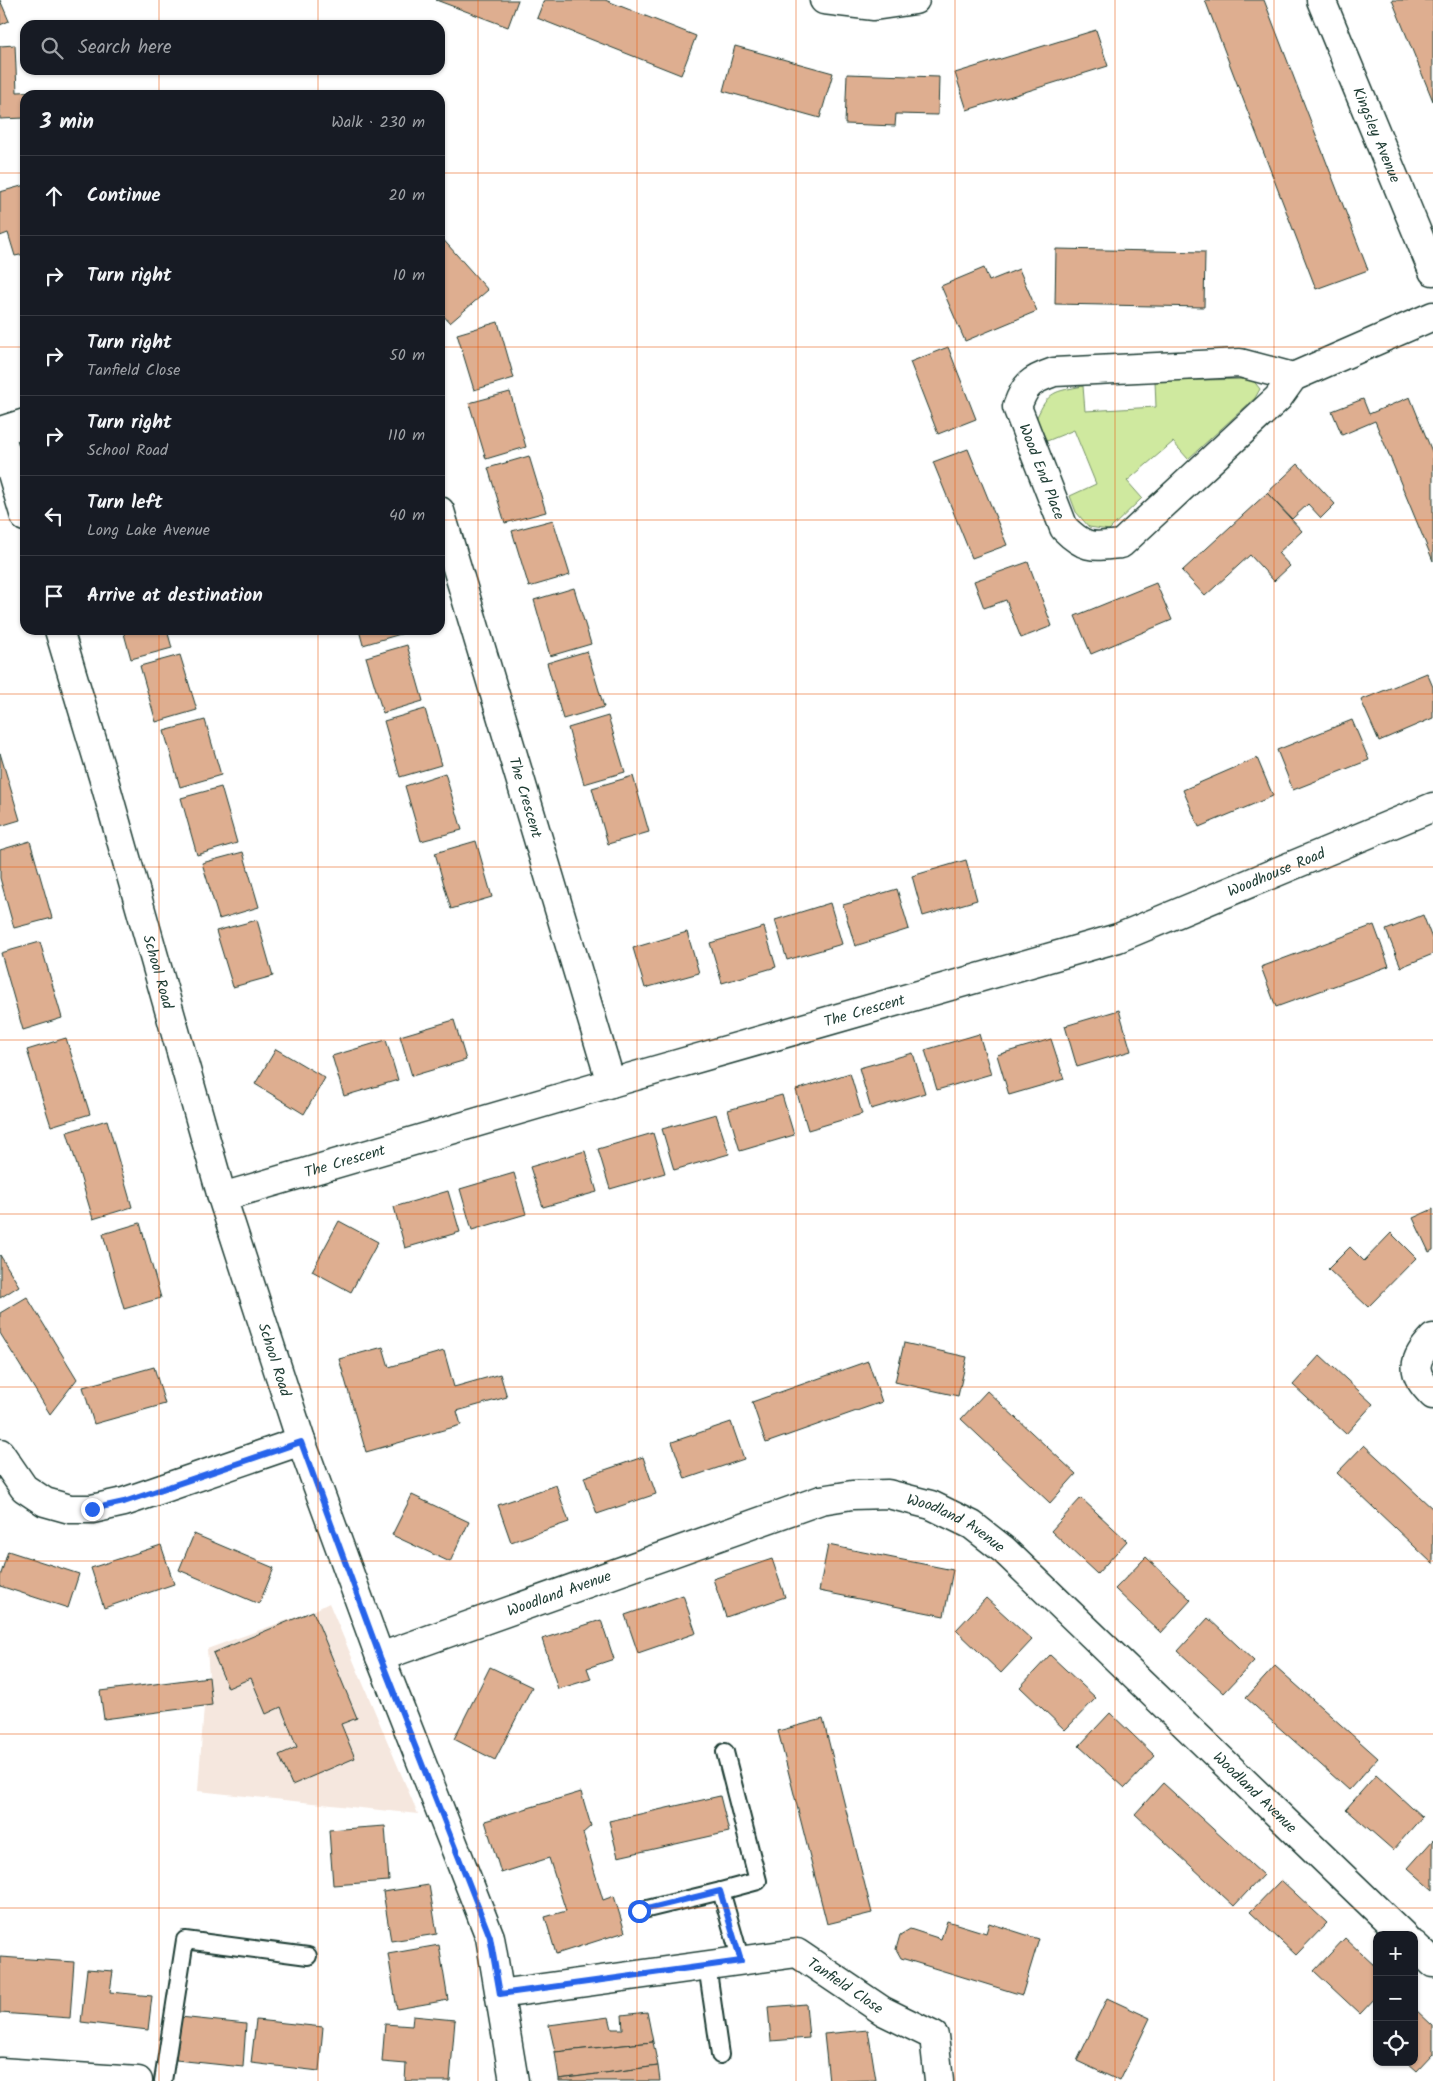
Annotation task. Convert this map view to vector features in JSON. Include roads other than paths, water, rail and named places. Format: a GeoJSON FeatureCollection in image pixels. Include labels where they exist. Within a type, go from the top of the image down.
{"type":"FeatureCollection","features":[{"type":"Feature","properties":{"kind":"street"},"geometry":{"type":"LineString","coordinates":[[824,0],[874,6],[915,0]]}},
{"type":"Feature","properties":{"kind":"street","name":"Kingsley Avenue"},"geometry":{"type":"LineString","coordinates":[[1321,0],[1433,271]]}},
{"type":"Feature","properties":{"kind":"street"},"geometry":{"type":"LineString","coordinates":[[1293,377],[1433,316]]}},
{"type":"Feature","properties":{"kind":"street","name":"Wood End Place"},"geometry":{"type":"LineString","coordinates":[[1240,363],[1293,377],[1278,398],[1121,544],[1093,547],[1077,541],[1064,528],[1017,407],[1023,391],[1036,378],[1054,372],[1240,363]]}},
{"type":"Feature","properties":{"kind":"street"},"geometry":{"type":"LineString","coordinates":[[20,425],[0,432],[20,500]]}},
{"type":"Feature","properties":{"kind":"street","name":"The Crescent"},"geometry":{"type":"LineString","coordinates":[[445,528],[611,1083]]}},
{"type":"Feature","properties":{"kind":"street","name":"School Road"},"geometry":{"type":"LineString","coordinates":[[60,635],[222,1197],[301,1442],[380,1657],[490,1937],[514,2081]]}},
{"type":"Feature","properties":{"kind":"street","name":"Woodhouse Road"},"geometry":{"type":"LineString","coordinates":[[1118,938],[1433,807]]}},
{"type":"Feature","properties":{"kind":"street","name":"The Crescent"},"geometry":{"type":"LineString","coordinates":[[222,1197],[1118,938]]}},
{"type":"Feature","properties":{"kind":"street"},"geometry":{"type":"LineString","coordinates":[[1433,1338],[1420,1352],[1416,1366],[1421,1383],[1433,1395]]}},
{"type":"Feature","properties":{"kind":"street"},"geometry":{"type":"LineString","coordinates":[[0,1453],[24,1488],[45,1502],[70,1509],[92,1509],[124,1502],[301,1442]]}},
{"type":"Feature","properties":{"kind":"street","name":"Woodland Avenue"},"geometry":{"type":"LineString","coordinates":[[380,1657],[821,1500],[852,1495],[888,1494],[931,1504],[972,1525],[1004,1550],[1400,1931]]}},
{"type":"Feature","properties":{"kind":"street"},"geometry":{"type":"LineString","coordinates":[[1418,1949],[1433,1963]]}},
{"type":"Feature","properties":{"kind":"street","name":"Tanfield Close"},"geometry":{"type":"LineString","coordinates":[[500,1994],[797,1953],[883,2011],[934,2036],[939,2081]]}},
{"type":"Feature","properties":{"kind":"street"},"geometry":{"type":"LineString","coordinates":[[0,2072],[138,2081]]}},
{"type":"Feature","properties":{"kind":"lane"},"geometry":{"type":"LineString","coordinates":[[639,1911],[758,1882],[725,1752]]}},
{"type":"Feature","properties":{"kind":"lane"},"geometry":{"type":"LineString","coordinates":[[720,1891],[741,1961]]}},
{"type":"Feature","properties":{"kind":"lane"},"geometry":{"type":"LineString","coordinates":[[163,2081],[184,1940],[308,1956]]}},
{"type":"Feature","properties":{"kind":"lane"},"geometry":{"type":"LineString","coordinates":[[708,1966],[720,2055]]}}]}
